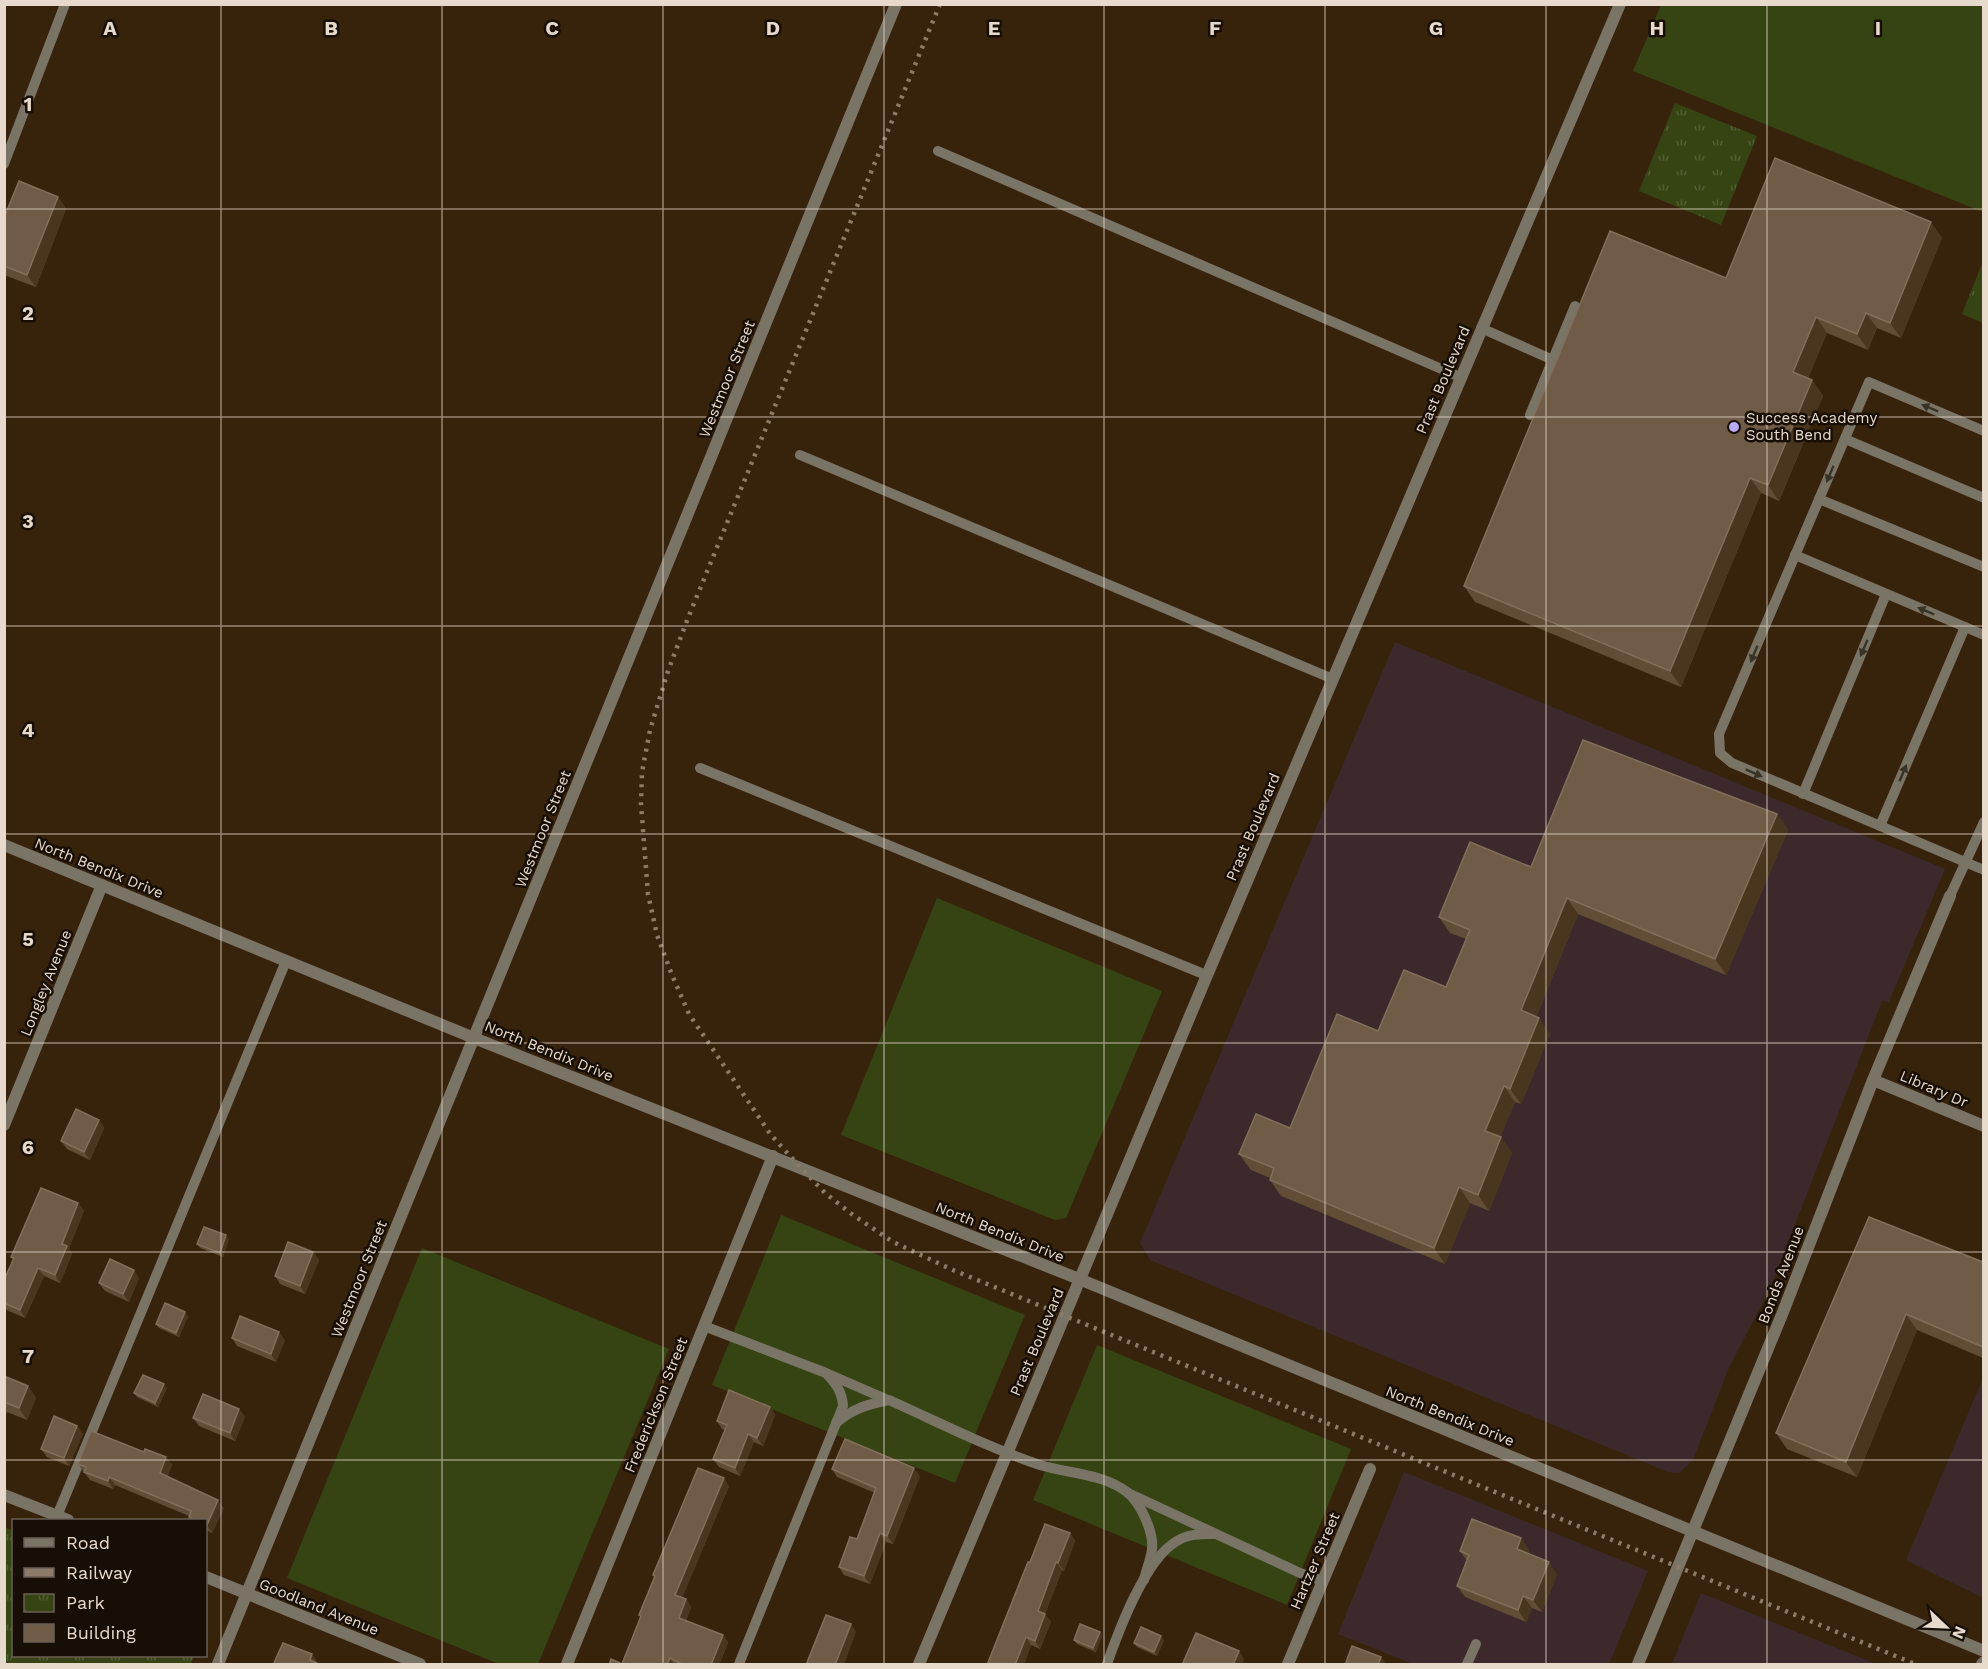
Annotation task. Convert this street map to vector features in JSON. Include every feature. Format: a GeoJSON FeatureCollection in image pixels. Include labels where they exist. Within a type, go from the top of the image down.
{"type":"FeatureCollection","features":[{"type":"Feature","properties":{"kind":"street","name":"Westmoor Street"},"geometry":{"type":"LineString","coordinates":[[218,1665],[896,4]]}},
{"type":"Feature","properties":{"kind":"street","name":"Prast Boulevard"},"geometry":{"type":"LineString","coordinates":[[919,1665],[1206,975],[1620,4]]}},
{"type":"Feature","properties":{"kind":"street","name":"North Bendix Drive"},"geometry":{"type":"LineString","coordinates":[[4,845],[474,1038],[1079,1279],[1983,1651]]}},
{"type":"Feature","properties":{"kind":"street","name":"Longley Avenue"},"geometry":{"type":"LineString","coordinates":[[4,1125],[102,885]]}},
{"type":"Feature","properties":{"kind":"street","name":"Bonds Avenue"},"geometry":{"type":"LineString","coordinates":[[1638,1665],[1783,1312],[1873,1080],[1950,896]]}},
{"type":"Feature","properties":{"kind":"street","name":"Library Dr"},"geometry":{"type":"LineString","coordinates":[[1873,1080],[1983,1126]]}},
{"type":"Feature","properties":{"kind":"street","name":"Frederickson Street"},"geometry":{"type":"LineString","coordinates":[[567,1665],[773,1156]]}},
{"type":"Feature","properties":{"kind":"street","name":"Hartzer Street"},"geometry":{"type":"LineString","coordinates":[[1288,1665],[1370,1469]]}},
{"type":"Feature","properties":{"kind":"street"},"geometry":{"type":"LineString","coordinates":[[4,1495],[62,1518]]}},
{"type":"Feature","properties":{"kind":"street","name":"Goodland Avenue"},"geometry":{"type":"LineString","coordinates":[[207,1577],[397,1660],[420,1665]]}},
{"type":"Feature","properties":{"kind":"lane"},"geometry":{"type":"LineString","coordinates":[[4,164],[65,4]]}},
{"type":"Feature","properties":{"kind":"lane"},"geometry":{"type":"LineString","coordinates":[[938,151],[1460,377]]}},
{"type":"Feature","properties":{"kind":"lane"},"geometry":{"type":"LineString","coordinates":[[1530,415],[1575,306]]}},
{"type":"Feature","properties":{"kind":"lane"},"geometry":{"type":"LineString","coordinates":[[1481,328],[1553,360]]}},
{"type":"Feature","properties":{"kind":"lane"},"geometry":{"type":"LineString","coordinates":[[1983,431],[1869,382],[1719,734],[1720,753],[1732,763],[1983,870]]}},
{"type":"Feature","properties":{"kind":"lane"},"geometry":{"type":"LineString","coordinates":[[1845,439],[1983,498]]}},
{"type":"Feature","properties":{"kind":"lane"},"geometry":{"type":"LineString","coordinates":[[800,455],[1333,679]]}},
{"type":"Feature","properties":{"kind":"lane"},"geometry":{"type":"LineString","coordinates":[[1819,499],[1983,567]]}},
{"type":"Feature","properties":{"kind":"lane"},"geometry":{"type":"LineString","coordinates":[[1795,555],[1983,635]]}},
{"type":"Feature","properties":{"kind":"lane"},"geometry":{"type":"LineString","coordinates":[[1803,794],[1886,594]]}},
{"type":"Feature","properties":{"kind":"lane"},"geometry":{"type":"LineString","coordinates":[[1880,826],[1965,627]]}},
{"type":"Feature","properties":{"kind":"lane"},"geometry":{"type":"LineString","coordinates":[[700,768],[1206,975]]}},
{"type":"Feature","properties":{"kind":"lane"},"geometry":{"type":"LineString","coordinates":[[1950,896],[1983,822]]}},
{"type":"Feature","properties":{"kind":"lane"},"geometry":{"type":"LineString","coordinates":[[62,1518],[286,961]]}},
{"type":"Feature","properties":{"kind":"lane"},"geometry":{"type":"LineString","coordinates":[[704,1326],[826,1373],[1042,1465],[1102,1479],[1300,1573],[1323,1581]]}},
{"type":"Feature","properties":{"kind":"lane"},"geometry":{"type":"LineString","coordinates":[[738,1665],[843,1406],[838,1386],[826,1373]]}},
{"type":"Feature","properties":{"kind":"lane"},"geometry":{"type":"LineString","coordinates":[[836,1423],[848,1412],[871,1403],[889,1400]]}},
{"type":"Feature","properties":{"kind":"lane"},"geometry":{"type":"LineString","coordinates":[[1128,1492],[1143,1515],[1151,1535],[1152,1549],[1144,1580]]}},
{"type":"Feature","properties":{"kind":"lane"},"geometry":{"type":"LineString","coordinates":[[1107,1665],[1115,1642],[1144,1580],[1162,1552],[1178,1540],[1194,1534],[1216,1534]]}},
{"type":"Feature","properties":{"kind":"lane"},"geometry":{"type":"LineString","coordinates":[[1467,1665],[1476,1644]]}},
{"type":"Feature","properties":{"kind":"shaded area"},"geometry":{"type":"Polygon","coordinates":[[[1395,642],[1945,869],[1889,1002],[1882,1001],[1771,1286],[1728,1370],[1693,1460],[1679,1473],[1668,1472],[1150,1260],[1140,1243],[1395,642]]]}},
{"type":"Feature","properties":{"kind":"shaded area"},"geometry":{"type":"Polygon","coordinates":[[[1983,1378],[1984,1598],[1906,1560],[1983,1378]]]}},
{"type":"Feature","properties":{"kind":"shaded area"},"geometry":{"type":"Polygon","coordinates":[[[1404,1472],[1648,1571],[1609,1664],[1413,1664],[1338,1634],[1404,1472]]]}},
{"type":"Feature","properties":{"kind":"shaded area"},"geometry":{"type":"Polygon","coordinates":[[[1701,1593],[1876,1664],[1672,1664],[1701,1593]]]}},
{"type":"Feature","properties":{"kind":"green space"},"geometry":{"type":"Polygon","coordinates":[[[1661,5],[1983,5],[1983,212],[1633,71],[1661,5]]]}},
{"type":"Feature","properties":{"kind":"green space"},"geometry":{"type":"Polygon","coordinates":[[[1675,103],[1757,136],[1721,225],[1639,191],[1675,103]]]}},
{"type":"Feature","properties":{"kind":"green space"},"geometry":{"type":"Polygon","coordinates":[[[1983,261],[1983,323],[1962,314],[1983,261]]]}},
{"type":"Feature","properties":{"kind":"green space"},"geometry":{"type":"Polygon","coordinates":[[[937,898],[1162,991],[1066,1218],[1055,1220],[841,1135],[937,898]]]}},
{"type":"Feature","properties":{"kind":"green space"},"geometry":{"type":"Polygon","coordinates":[[[781,1215],[1025,1315],[955,1483],[712,1385],[781,1215]]]}},
{"type":"Feature","properties":{"kind":"green space"},"geometry":{"type":"Polygon","coordinates":[[[422,1248],[669,1349],[538,1664],[499,1664],[287,1578],[422,1248]]]}},
{"type":"Feature","properties":{"kind":"green space"},"geometry":{"type":"Polygon","coordinates":[[[1097,1345],[1351,1449],[1287,1605],[1033,1500],[1097,1345]]]}},
{"type":"Feature","properties":{"kind":"green space"},"geometry":{"type":"Polygon","coordinates":[[[5,1527],[12,1530],[12,1657],[194,1657],[191,1664],[5,1664],[5,1527]]]}},
{"type":"Feature","properties":{"kind":"building"},"geometry":{"type":"Polygon","coordinates":[[[1775,158],[1931,222],[1890,323],[1866,313],[1857,334],[1816,317],[1793,372],[1812,380],[1768,485],[1750,478],[1670,671],[1464,586],[1610,231],[1726,278],[1775,158]]]}},
{"type":"Feature","properties":{"kind":"building"},"geometry":{"type":"Polygon","coordinates":[[[19,181],[58,197],[27,275],[4,266],[4,218],[19,181]]]}},
{"type":"Feature","properties":{"kind":"building"},"geometry":{"type":"Polygon","coordinates":[[[1583,740],[1777,814],[1715,959],[1567,898],[1521,1010],[1539,1018],[1510,1089],[1504,1086],[1485,1131],[1501,1137],[1478,1195],[1459,1187],[1434,1248],[1270,1180],[1274,1168],[1239,1154],[1256,1114],[1290,1128],[1337,1014],[1378,1031],[1404,970],[1446,987],[1470,930],[1439,917],[1470,842],[1531,867],[1583,740]]]}},
{"type":"Feature","properties":{"kind":"building"},"geometry":{"type":"Polygon","coordinates":[[[76,1109],[99,1120],[84,1152],[61,1141],[76,1109]]]}},
{"type":"Feature","properties":{"kind":"building"},"geometry":{"type":"Polygon","coordinates":[[[41,1188],[78,1203],[62,1244],[67,1246],[55,1275],[38,1268],[20,1310],[4,1303],[4,1280],[14,1258],[11,1257],[41,1188]]]}},
{"type":"Feature","properties":{"kind":"building"},"geometry":{"type":"Polygon","coordinates":[[[1869,1217],[1983,1262],[1983,1347],[1906,1314],[1846,1462],[1776,1433],[1869,1217]]]}},
{"type":"Feature","properties":{"kind":"building"},"geometry":{"type":"Polygon","coordinates":[[[204,1227],[226,1235],[220,1253],[197,1244],[204,1227]]]}},
{"type":"Feature","properties":{"kind":"building"},"geometry":{"type":"Polygon","coordinates":[[[288,1242],[313,1252],[300,1286],[275,1276],[288,1242]]]}},
{"type":"Feature","properties":{"kind":"building"},"geometry":{"type":"Polygon","coordinates":[[[110,1259],[134,1270],[123,1294],[99,1283],[110,1259]]]}},
{"type":"Feature","properties":{"kind":"building"},"geometry":{"type":"Polygon","coordinates":[[[165,1303],[185,1312],[176,1333],[156,1324],[165,1303]]]}},
{"type":"Feature","properties":{"kind":"building"},"geometry":{"type":"Polygon","coordinates":[[[240,1316],[279,1332],[271,1354],[232,1338],[240,1316]]]}},
{"type":"Feature","properties":{"kind":"building"},"geometry":{"type":"Polygon","coordinates":[[[143,1375],[164,1384],[155,1403],[134,1393],[143,1375]]]}},
{"type":"Feature","properties":{"kind":"building"},"geometry":{"type":"Polygon","coordinates":[[[4,1376],[28,1386],[19,1408],[4,1402],[4,1376]]]}},
{"type":"Feature","properties":{"kind":"building"},"geometry":{"type":"Polygon","coordinates":[[[729,1390],[770,1407],[757,1438],[748,1434],[735,1468],[713,1459],[727,1425],[717,1421],[729,1390]]]}},
{"type":"Feature","properties":{"kind":"building"},"geometry":{"type":"Polygon","coordinates":[[[203,1394],[239,1409],[230,1433],[193,1418],[203,1394]]]}},
{"type":"Feature","properties":{"kind":"building"},"geometry":{"type":"Polygon","coordinates":[[[54,1416],[77,1426],[64,1458],[41,1449],[54,1416]]]}},
{"type":"Feature","properties":{"kind":"building"},"geometry":{"type":"Polygon","coordinates":[[[91,1431],[144,1452],[145,1449],[166,1457],[160,1473],[218,1500],[207,1525],[207,1519],[189,1517],[191,1511],[109,1477],[108,1481],[84,1472],[86,1467],[78,1464],[91,1431]]]}},
{"type":"Feature","properties":{"kind":"building"},"geometry":{"type":"Polygon","coordinates":[[[845,1439],[914,1468],[887,1536],[880,1533],[864,1576],[839,1567],[850,1537],[857,1539],[876,1488],[832,1469],[845,1439]]]}},
{"type":"Feature","properties":{"kind":"building"},"geometry":{"type":"Polygon","coordinates":[[[698,1468],[724,1478],[675,1595],[686,1599],[679,1618],[723,1635],[711,1665],[684,1665],[670,1658],[667,1665],[609,1665],[611,1659],[622,1664],[655,1576],[653,1575],[698,1468]]]}},
{"type":"Feature","properties":{"kind":"building"},"geometry":{"type":"Polygon","coordinates":[[[1472,1519],[1521,1538],[1517,1549],[1549,1562],[1533,1600],[1523,1596],[1518,1610],[1457,1586],[1469,1555],[1460,1551],[1472,1519]]]}},
{"type":"Feature","properties":{"kind":"building"},"geometry":{"type":"Polygon","coordinates":[[[1045,1524],[1070,1533],[1058,1563],[1056,1562],[1038,1611],[1045,1614],[1035,1641],[1026,1637],[1015,1665],[987,1665],[1028,1562],[1030,1562],[1045,1524]]]}},
{"type":"Feature","properties":{"kind":"building"},"geometry":{"type":"Polygon","coordinates":[[[826,1615],[851,1624],[835,1665],[806,1665],[826,1615]]]}},
{"type":"Feature","properties":{"kind":"building"},"geometry":{"type":"Polygon","coordinates":[[[1080,1624],[1100,1632],[1093,1648],[1074,1640],[1080,1624]]]}},
{"type":"Feature","properties":{"kind":"building"},"geometry":{"type":"Polygon","coordinates":[[[1141,1627],[1161,1636],[1154,1652],[1134,1643],[1141,1627]]]}},
{"type":"Feature","properties":{"kind":"building"},"geometry":{"type":"Polygon","coordinates":[[[1196,1633],[1239,1651],[1233,1665],[1182,1665],[1196,1633]]]}},
{"type":"Feature","properties":{"kind":"building"},"geometry":{"type":"Polygon","coordinates":[[[283,1643],[312,1654],[310,1660],[321,1665],[273,1665],[283,1643]]]}},
{"type":"Feature","properties":{"kind":"building"},"geometry":{"type":"Polygon","coordinates":[[[1352,1646],[1381,1657],[1378,1665],[1345,1665],[1352,1646]]]}},
{"type":"Feature","properties":{"kind":"railway"},"geometry":{"type":"LineString","coordinates":[[940,4],[688,618],[668,671],[650,730],[642,772],[641,804],[648,894],[657,935],[689,1014],[771,1135],[825,1193],[893,1242],[953,1270],[1915,1664]]}},
{"type":"Feature","properties":{"kind":"place","name":"Success Academy South Bend"},"geometry":{"type":"Point","coordinates":[1734,427]}}]}
